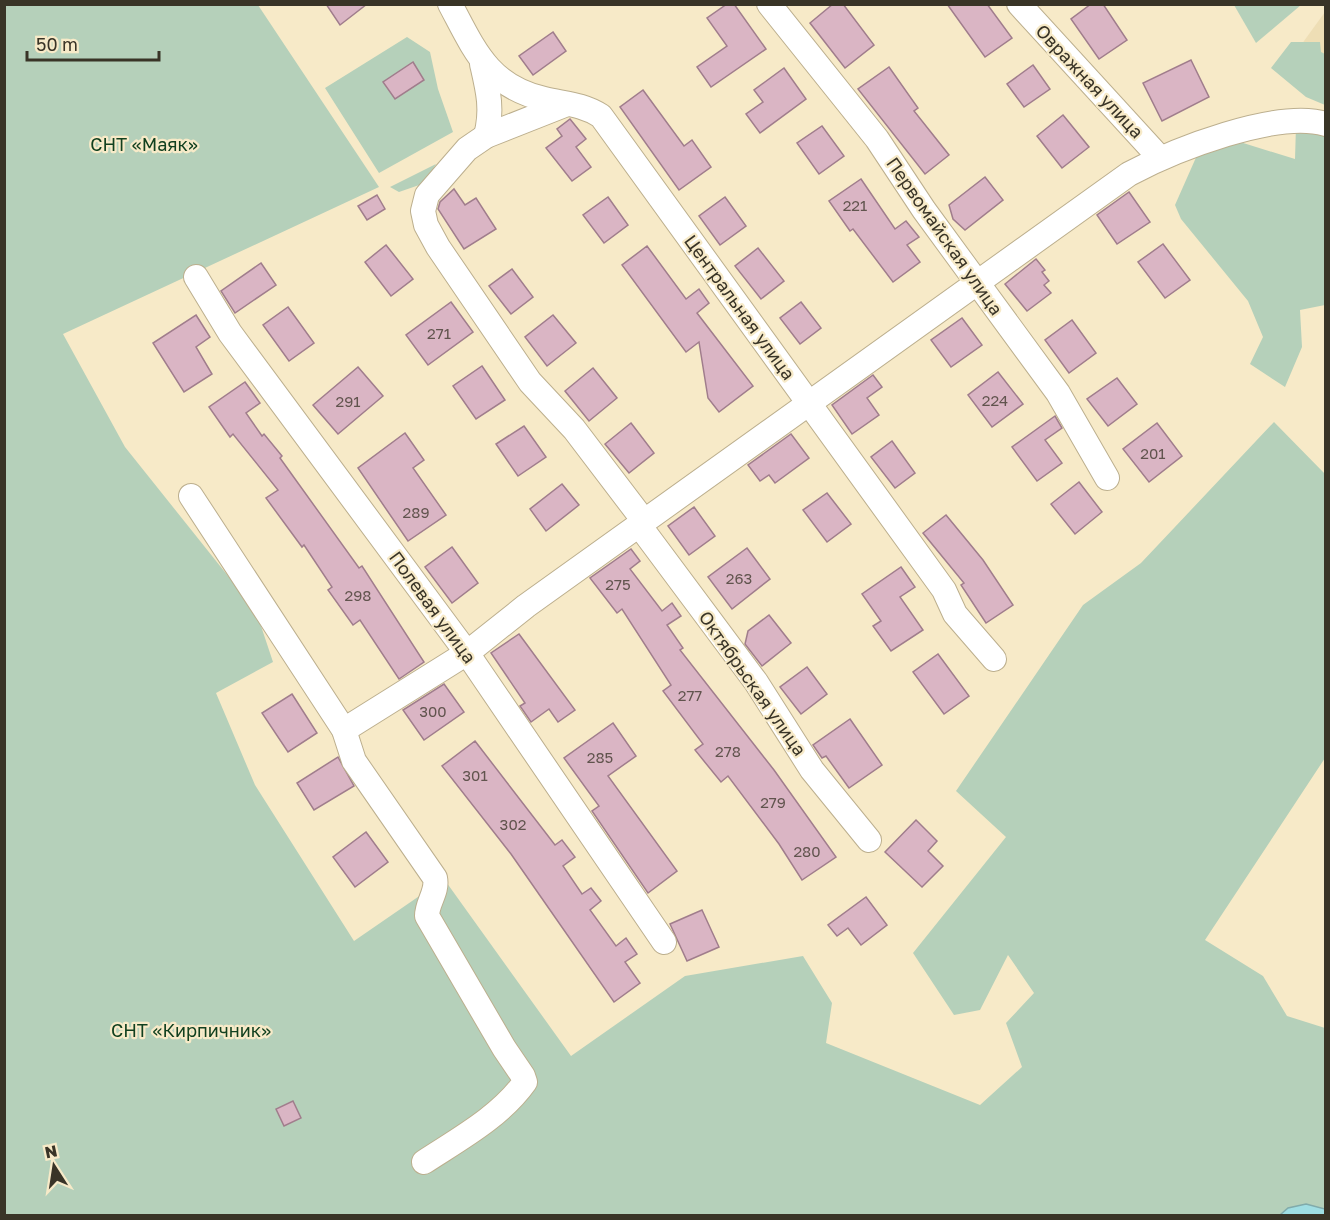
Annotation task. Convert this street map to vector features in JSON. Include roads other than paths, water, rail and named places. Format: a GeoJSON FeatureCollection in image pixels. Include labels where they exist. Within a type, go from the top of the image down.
{"type":"FeatureCollection","features":[{"type":"Feature","properties":{"kind":"street","name":"Центральная улица"},"geometry":{"type":"LineString","coordinates":[[450,4],[482,64],[510,85],[530,95],[570,102],[588,108],[601,116],[944,590],[955,614],[994,660]]}},
{"type":"Feature","properties":{"kind":"street","name":"Первомайская улица"},"geometry":{"type":"LineString","coordinates":[[769,4],[877,139],[924,210],[1058,393],[1107,478]]}},
{"type":"Feature","properties":{"kind":"street","name":"Овражная улица"},"geometry":{"type":"LineString","coordinates":[[1019,4],[1160,158]]}},
{"type":"Feature","properties":{"kind":"street"},"geometry":{"type":"LineString","coordinates":[[482,64],[492,103],[492,116],[486,136]]}},
{"type":"Feature","properties":{"kind":"street"},"geometry":{"type":"LineString","coordinates":[[486,136],[570,102]]}},
{"type":"Feature","properties":{"kind":"street"},"geometry":{"type":"LineString","coordinates":[[344,730],[467,653],[526,606],[1129,174],[1160,158],[1279,120],[1301,119],[1326,124]]}},
{"type":"Feature","properties":{"kind":"street","name":"Октябрьская улица"},"geometry":{"type":"LineString","coordinates":[[486,136],[467,149],[427,195],[423,211],[426,225],[438,247],[530,382],[574,429],[756,682],[812,770],[869,840]]}},
{"type":"Feature","properties":{"kind":"street","name":"Полевая улица"},"geometry":{"type":"LineString","coordinates":[[196,277],[230,333],[467,653],[664,942]]}},
{"type":"Feature","properties":{"kind":"street"},"geometry":{"type":"LineString","coordinates":[[191,496],[344,730],[354,760],[435,878],[437,886],[427,908],[427,916],[504,1048],[523,1076],[525,1082],[517,1094],[483,1122],[424,1162]]}},
{"type":"Feature","properties":{"kind":"water"},"geometry":{"type":"Polygon","coordinates":[[[1306,1204],[1325,1209],[1325,1215],[1280,1215],[1288,1208],[1306,1204]]]}},
{"type":"Feature","properties":{"kind":"park label","name":"СНТ «Маяк»"},"geometry":{"type":"Point","coordinates":[144,144]}},
{"type":"Feature","properties":{"kind":"park label","name":"СНТ «Кирпичник»"},"geometry":{"type":"Point","coordinates":[191,1030]}}]}
